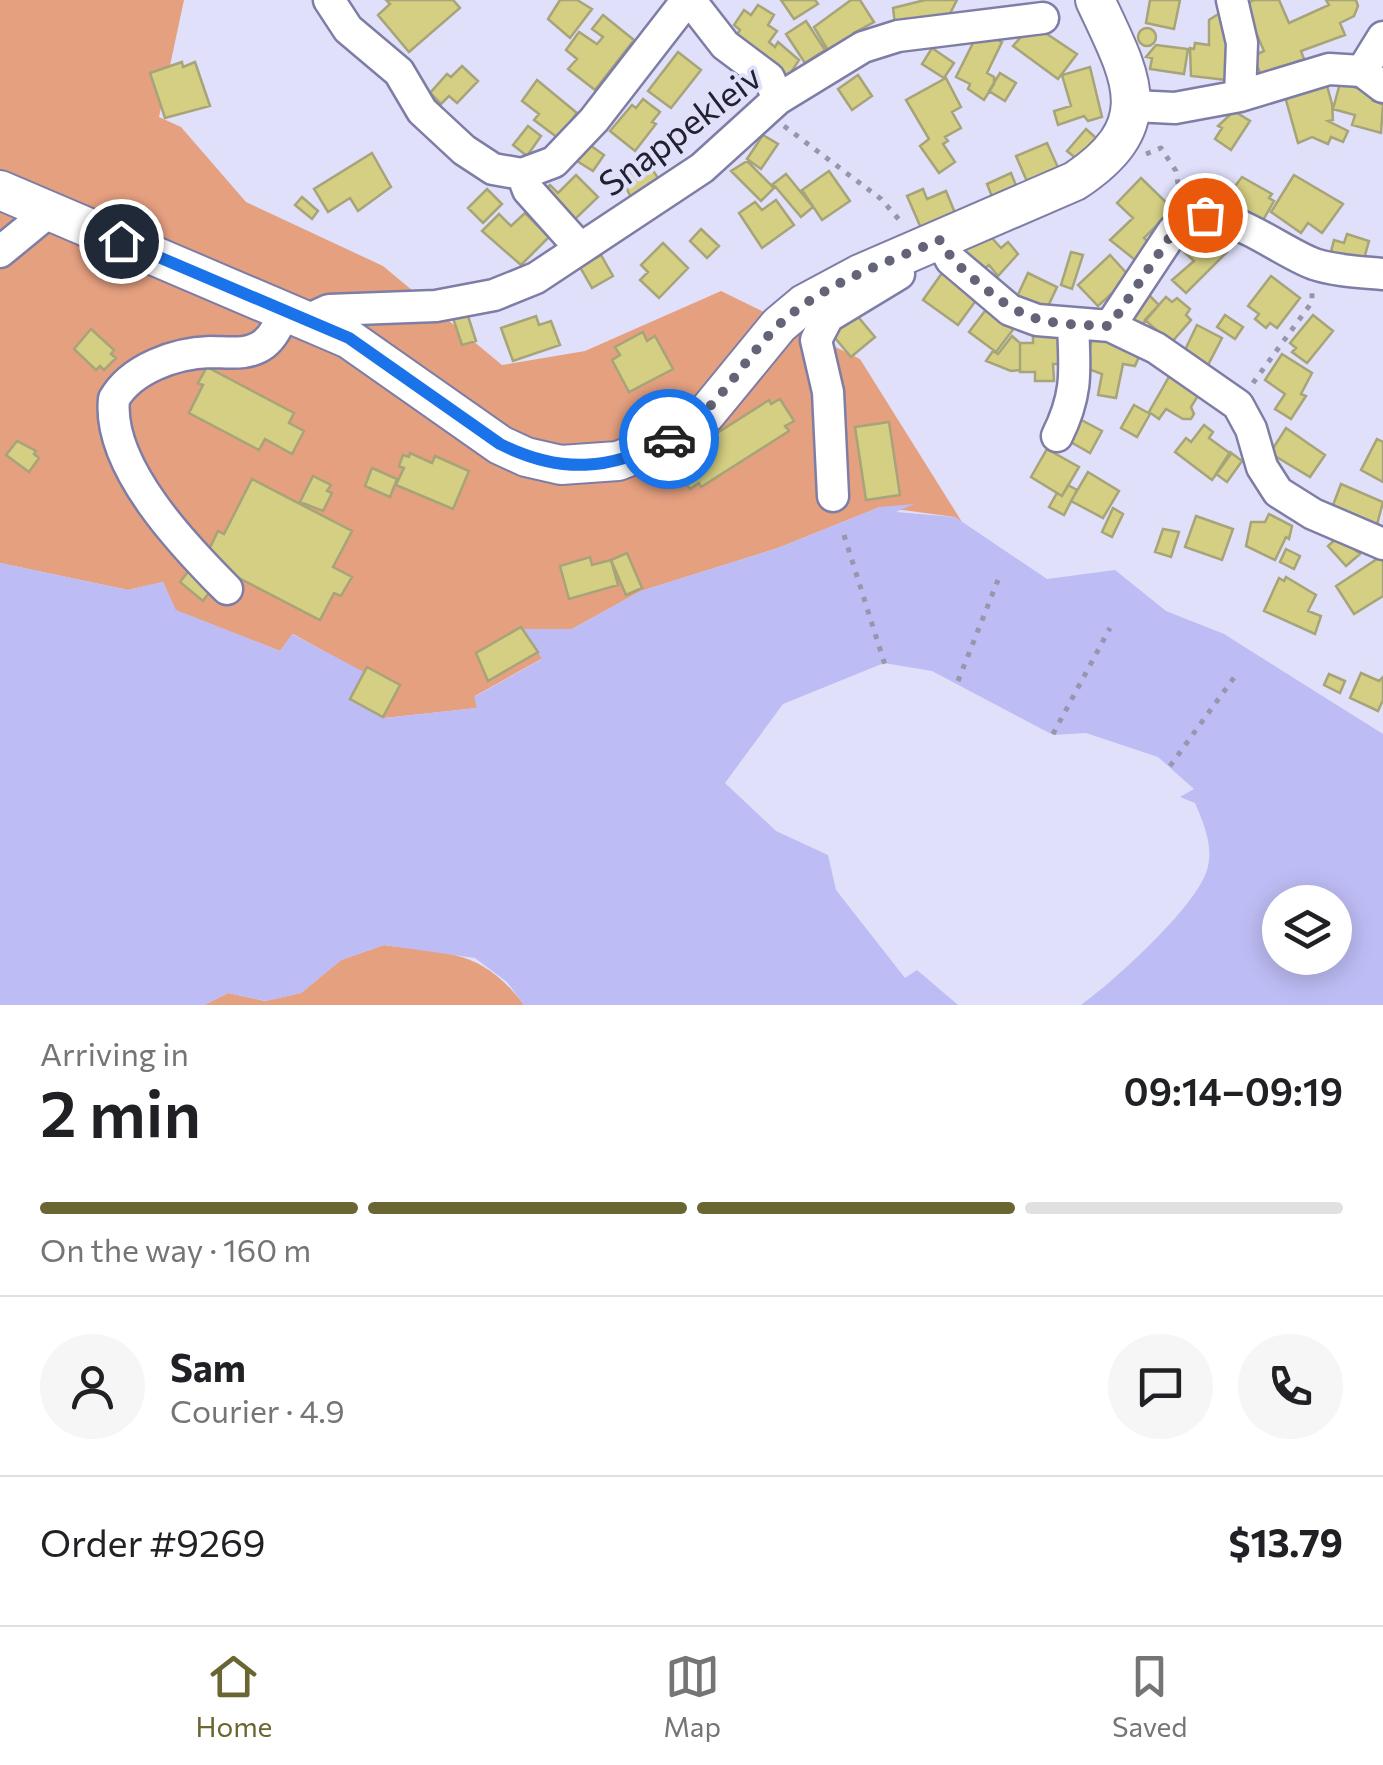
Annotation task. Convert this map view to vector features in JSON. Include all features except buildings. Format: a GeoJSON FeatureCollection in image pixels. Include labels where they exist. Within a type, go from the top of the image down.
{"type":"FeatureCollection","features":[{"type":"Feature","properties":{"kind":"main road"},"geometry":{"type":"LineString","coordinates":[[0,190],[349,338],[500,444],[544,464],[594,465],[618,461],[682,431],[706,414],[779,325],[804,304],[860,274],[937,245],[1075,181],[1097,166],[1121,140],[1133,106],[1126,67],[1095,0]]}},
{"type":"Feature","properties":{"kind":"street"},"geometry":{"type":"LineString","coordinates":[[329,0],[348,28],[400,72],[422,111],[464,150],[493,169],[522,174],[554,162],[594,120],[689,0],[726,46],[770,78],[773,104]]}},
{"type":"Feature","properties":{"kind":"street"},"geometry":{"type":"LineString","coordinates":[[1232,0],[1242,43],[1240,96]]}},
{"type":"Feature","properties":{"kind":"street","name":"Snappekleiv"},"geometry":{"type":"LineString","coordinates":[[296,315],[436,306],[494,295],[536,278],[702,168],[773,104],[862,48],[898,36],[1043,18]]}},
{"type":"Feature","properties":{"kind":"street"},"geometry":{"type":"LineString","coordinates":[[1133,106],[1175,108],[1240,96],[1329,69],[1373,79],[1383,37]]}},
{"type":"Feature","properties":{"kind":"street"},"geometry":{"type":"LineString","coordinates":[[522,174],[528,190],[580,248]]}},
{"type":"Feature","properties":{"kind":"street"},"geometry":{"type":"LineString","coordinates":[[0,252],[50,211]]}},
{"type":"Feature","properties":{"kind":"street"},"geometry":{"type":"LineString","coordinates":[[1110,326],[1185,219],[1205,215],[1227,221],[1316,265],[1383,274]]}},
{"type":"Feature","properties":{"kind":"street"},"geometry":{"type":"LineString","coordinates":[[833,496],[830,408],[816,340],[828,316],[937,245],[1010,310],[1037,320],[1110,326],[1156,348],[1238,404],[1251,429],[1262,467],[1278,492],[1313,514],[1383,544]]}},
{"type":"Feature","properties":{"kind":"street"},"geometry":{"type":"LineString","coordinates":[[227,589],[145,496],[118,430],[114,399],[127,380],[157,365],[205,352],[256,349],[296,315]]}},
{"type":"Feature","properties":{"kind":"street"},"geometry":{"type":"LineString","coordinates":[[1057,436],[1073,403],[1073,325]]}},
{"type":"Feature","properties":{"kind":"path"},"geometry":{"type":"LineString","coordinates":[[773,104],[937,245]]}},
{"type":"Feature","properties":{"kind":"path"},"geometry":{"type":"LineString","coordinates":[[1097,166],[1115,168],[1161,148],[1176,171],[1185,219]]}},
{"type":"Feature","properties":{"kind":"path"},"geometry":{"type":"LineString","coordinates":[[1238,404],[1312,302],[1312,286],[1284,250]]}},
{"type":"Feature","properties":{"kind":"path"},"geometry":{"type":"LineString","coordinates":[[844,535],[885,665]]}},
{"type":"Feature","properties":{"kind":"path"},"geometry":{"type":"LineString","coordinates":[[958,681],[998,580]]}},
{"type":"Feature","properties":{"kind":"path"},"geometry":{"type":"LineString","coordinates":[[1053,734],[1110,628]]}},
{"type":"Feature","properties":{"kind":"path"},"geometry":{"type":"LineString","coordinates":[[1170,766],[1238,672]]}},
{"type":"Feature","properties":{"kind":"shaded area"},"geometry":{"type":"Polygon","coordinates":[[[0,0],[184,0],[159,117],[181,127],[246,202],[383,266],[502,365],[585,351],[721,291],[860,359],[962,522],[955,517],[880,507],[778,548],[641,591],[572,629],[523,629],[543,658],[475,696],[477,708],[384,718],[350,700],[364,673],[293,634],[280,651],[175,610],[163,582],[128,590],[0,563],[0,0]]]}},
{"type":"Feature","properties":{"kind":"shaded area"},"geometry":{"type":"Polygon","coordinates":[[[384,945],[463,957],[494,973],[524,1005],[204,1005],[228,993],[265,1001],[301,993],[341,960],[384,945]]]}},
{"type":"Feature","properties":{"kind":"water"},"geometry":{"type":"Polygon","coordinates":[[[914,504],[896,512],[955,517],[1047,579],[1115,570],[1166,611],[1224,634],[1383,734],[1383,1005],[1081,1005],[1152,943],[1200,885],[1209,861],[1207,836],[1195,803],[1180,797],[1194,789],[1158,757],[1086,733],[1053,735],[932,671],[884,663],[783,704],[725,783],[776,831],[828,855],[836,890],[905,978],[917,970],[958,1005],[524,1005],[507,982],[475,958],[384,945],[341,960],[301,993],[265,1001],[228,993],[204,1005],[0,1005],[0,563],[128,590],[163,582],[176,610],[280,651],[292,634],[364,672],[350,700],[384,718],[477,708],[474,697],[542,659],[522,629],[572,629],[641,591],[778,548],[880,507],[914,504]]]}},
{"type":"Feature","properties":{"kind":"way so far"},"geometry":{"type":"LineString","coordinates":[[669,439],[706,414],[779,325],[804,304],[860,274],[940,240],[951,260],[1010,310],[1037,320],[1110,326],[1174,231],[1185,219],[1205,215]]}},
{"type":"Feature","properties":{"kind":"route"},"geometry":{"type":"LineString","coordinates":[[121,241],[349,338],[500,444],[544,464],[594,465],[618,461],[669,439]]}}]}
